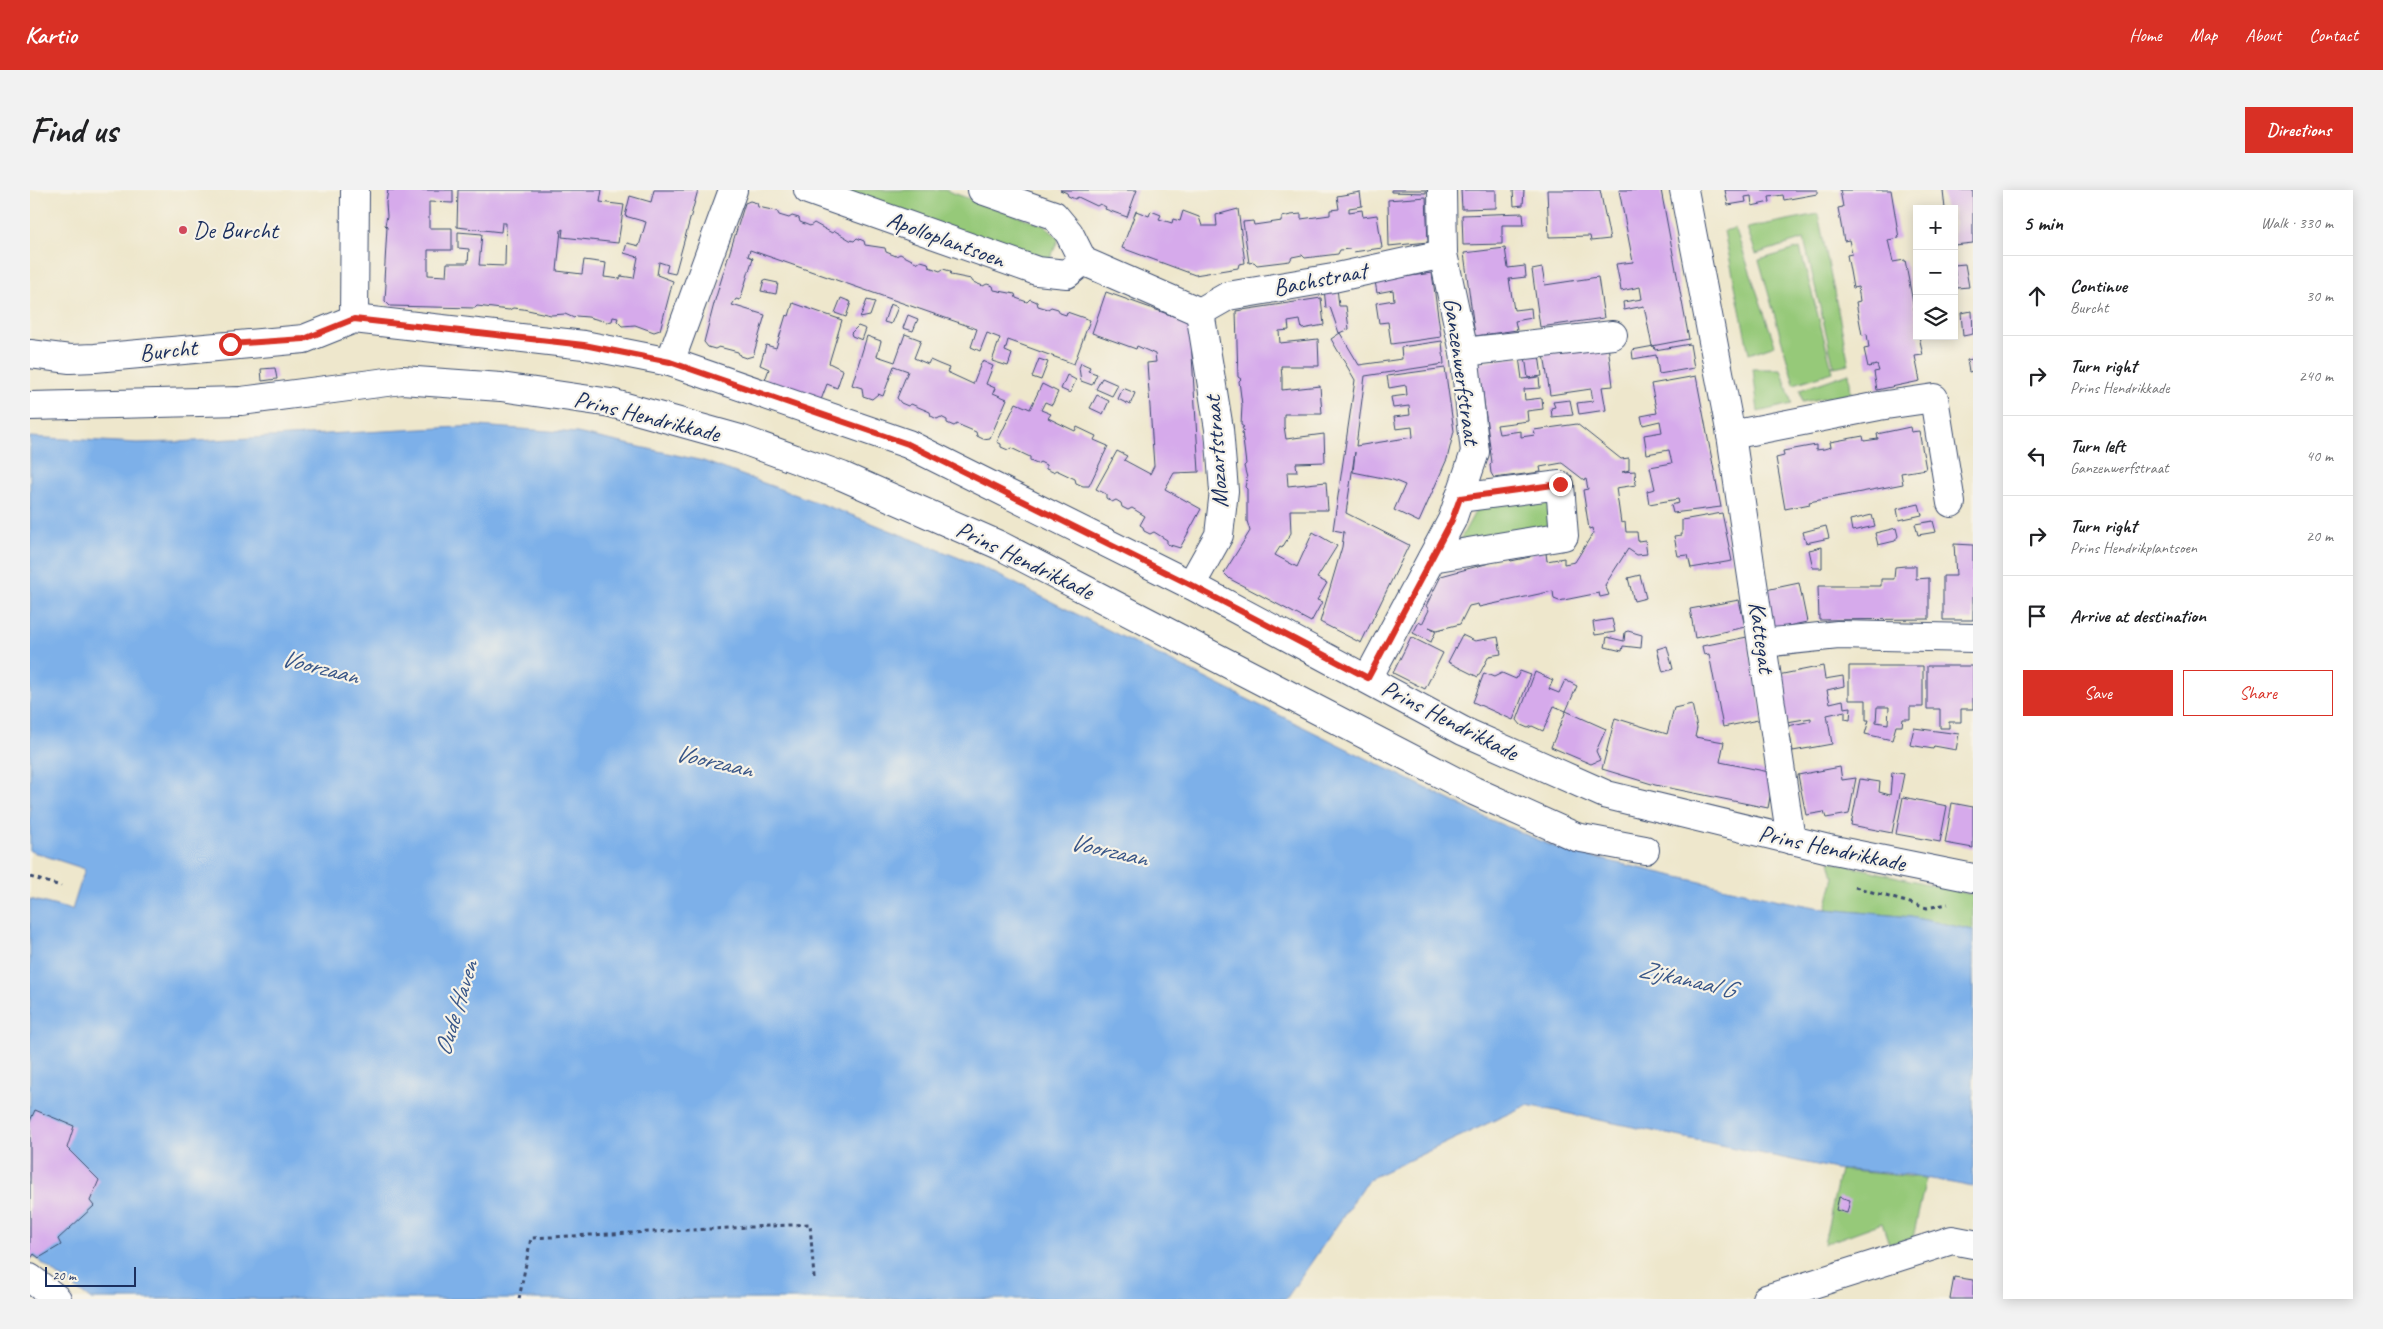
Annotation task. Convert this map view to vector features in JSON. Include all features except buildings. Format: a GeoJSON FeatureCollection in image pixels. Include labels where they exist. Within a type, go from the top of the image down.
{"type":"FeatureCollection","features":[{"type":"Feature","properties":{"kind":"street"},"geometry":{"type":"LineString","coordinates":[[354,319],[355,190]]}},
{"type":"Feature","properties":{"kind":"street"},"geometry":{"type":"LineString","coordinates":[[670,362],[733,190]]}},
{"type":"Feature","properties":{"kind":"street","name":"Apolloplantsoen"},"geometry":{"type":"LineString","coordinates":[[808,190],[1037,271],[1067,274],[1083,261]]}},
{"type":"Feature","properties":{"kind":"street"},"geometry":{"type":"LineString","coordinates":[[982,190],[1054,214],[1068,233],[1083,261],[1200,312]]}},
{"type":"Feature","properties":{"kind":"street","name":"Ganzenwerfstraat"},"geometry":{"type":"LineString","coordinates":[[1368,678],[1452,520],[1475,452],[1464,352],[1443,254],[1442,190]]}},
{"type":"Feature","properties":{"kind":"street","name":"Kattegat"},"geometry":{"type":"LineString","coordinates":[[1684,190],[1732,435],[1790,840]]}},
{"type":"Feature","properties":{"kind":"street","name":"Bachstraat"},"geometry":{"type":"LineString","coordinates":[[1200,312],[1228,296],[1333,278],[1443,254]]}},
{"type":"Feature","properties":{"kind":"street","name":"Mozartstraat"},"geometry":{"type":"LineString","coordinates":[[1191,585],[1219,535],[1224,491],[1219,430],[1200,312]]}},
{"type":"Feature","properties":{"kind":"street","name":"Burcht"},"geometry":{"type":"LineString","coordinates":[[30,354],[70,359],[95,358],[304,339],[354,319]]}},
{"type":"Feature","properties":{"kind":"street","name":"Prins Hendrikkade"},"geometry":{"type":"LineString","coordinates":[[354,319],[584,345],[670,362],[908,444],[1191,585],[1368,678],[1463,731],[1608,795],[1790,840],[1973,878]]}},
{"type":"Feature","properties":{"kind":"street"},"geometry":{"type":"LineString","coordinates":[[1464,352],[1612,335]]}},
{"type":"Feature","properties":{"kind":"street","name":"Prins Hendrikkade"},"geometry":{"type":"LineString","coordinates":[[30,406],[241,401],[402,380],[501,387],[610,403],[740,439],[842,476],[999,545],[1474,791],[1576,837],[1645,850]]}},
{"type":"Feature","properties":{"kind":"street"},"geometry":{"type":"LineString","coordinates":[[1732,435],[1879,406],[1934,398],[1951,504]]}},
{"type":"Feature","properties":{"kind":"street"},"geometry":{"type":"LineString","coordinates":[[1432,558],[1564,536],[1560,484],[1460,498]]}},
{"type":"Feature","properties":{"kind":"street"},"geometry":{"type":"LineString","coordinates":[[1763,643],[1838,635],[1973,638]]}},
{"type":"Feature","properties":{"kind":"street"},"geometry":{"type":"LineString","coordinates":[[1766,1299],[1823,1291],[1952,1240],[1973,1244]]}},
{"type":"Feature","properties":{"kind":"street"},"geometry":{"type":"LineString","coordinates":[[30,1278],[57,1299]]}},
{"type":"Feature","properties":{"kind":"path"},"geometry":{"type":"LineString","coordinates":[[30,877],[61,886]]}},
{"type":"Feature","properties":{"kind":"path"},"geometry":{"type":"LineString","coordinates":[[519,1299],[530,1238],[810,1224],[814,1278]]}},
{"type":"Feature","properties":{"kind":"green space"},"geometry":{"type":"Polygon","coordinates":[[[828,190],[945,190],[1043,225],[1059,238],[1048,264],[828,190]]]}},
{"type":"Feature","properties":{"kind":"green space"},"geometry":{"type":"Polygon","coordinates":[[[1818,214],[1849,364],[1834,367],[1804,239],[1756,254],[1747,228],[1818,214]]]}},
{"type":"Feature","properties":{"kind":"green space"},"geometry":{"type":"Polygon","coordinates":[[[1735,228],[1775,345],[1749,354],[1724,231],[1735,228]]]}},
{"type":"Feature","properties":{"kind":"green space"},"geometry":{"type":"Polygon","coordinates":[[[1800,248],[1833,372],[1794,384],[1759,260],[1800,248]]]}},
{"type":"Feature","properties":{"kind":"green space"},"geometry":{"type":"Polygon","coordinates":[[[1753,369],[1781,369],[1792,404],[1758,412],[1753,369]]]}},
{"type":"Feature","properties":{"kind":"green space"},"geometry":{"type":"Polygon","coordinates":[[[1849,373],[1851,393],[1802,402],[1800,390],[1849,373]]]}},
{"type":"Feature","properties":{"kind":"green space"},"geometry":{"type":"Polygon","coordinates":[[[1552,490],[1556,530],[1455,549],[1481,501],[1552,490]]]}},
{"type":"Feature","properties":{"kind":"green space"},"geometry":{"type":"Polygon","coordinates":[[[1830,861],[1973,895],[1973,930],[1911,917],[1826,909],[1834,877],[1830,861]]]}},
{"type":"Feature","properties":{"kind":"green space"},"geometry":{"type":"Polygon","coordinates":[[[1840,1170],[1926,1178],[1913,1238],[1889,1244],[1882,1223],[1824,1244],[1840,1170]]]}},
{"type":"Feature","properties":{"kind":"water"},"geometry":{"type":"Polygon","coordinates":[[[478,426],[577,433],[703,461],[854,516],[982,567],[1484,817],[1562,850],[1779,900],[1826,909],[1911,917],[1973,930],[1973,1187],[1911,1175],[1836,1169],[1527,1105],[1369,1179],[1286,1299],[90,1299],[30,1254],[30,899],[72,910],[85,869],[30,851],[30,437],[137,443],[478,426]]]}},
{"type":"Feature","properties":{"kind":"place","name":"De Burcht"},"geometry":{"type":"Point","coordinates":[183,230]}},
{"type":"Feature","properties":{"kind":"route"},"geometry":{"type":"LineString","coordinates":[[230,344],[304,339],[354,319],[398,326],[584,345],[670,362],[908,444],[1191,585],[1368,678],[1452,520],[1460,498],[1560,484]]}},
{"type":"Feature","properties":{"kind":"water label","name":"Voorzaan"},"geometry":{"type":"Point","coordinates":[320,666]}},
{"type":"Feature","properties":{"kind":"water label","name":"Voorzaan"},"geometry":{"type":"Point","coordinates":[714,760]}},
{"type":"Feature","properties":{"kind":"water label","name":"Voorzaan"},"geometry":{"type":"Point","coordinates":[1109,849]}},
{"type":"Feature","properties":{"kind":"water label","name":"Zijkanaal G"},"geometry":{"type":"Point","coordinates":[1687,978]}},
{"type":"Feature","properties":{"kind":"water label","name":"Oude Haven"},"geometry":{"type":"Point","coordinates":[455,1008]}}]}
